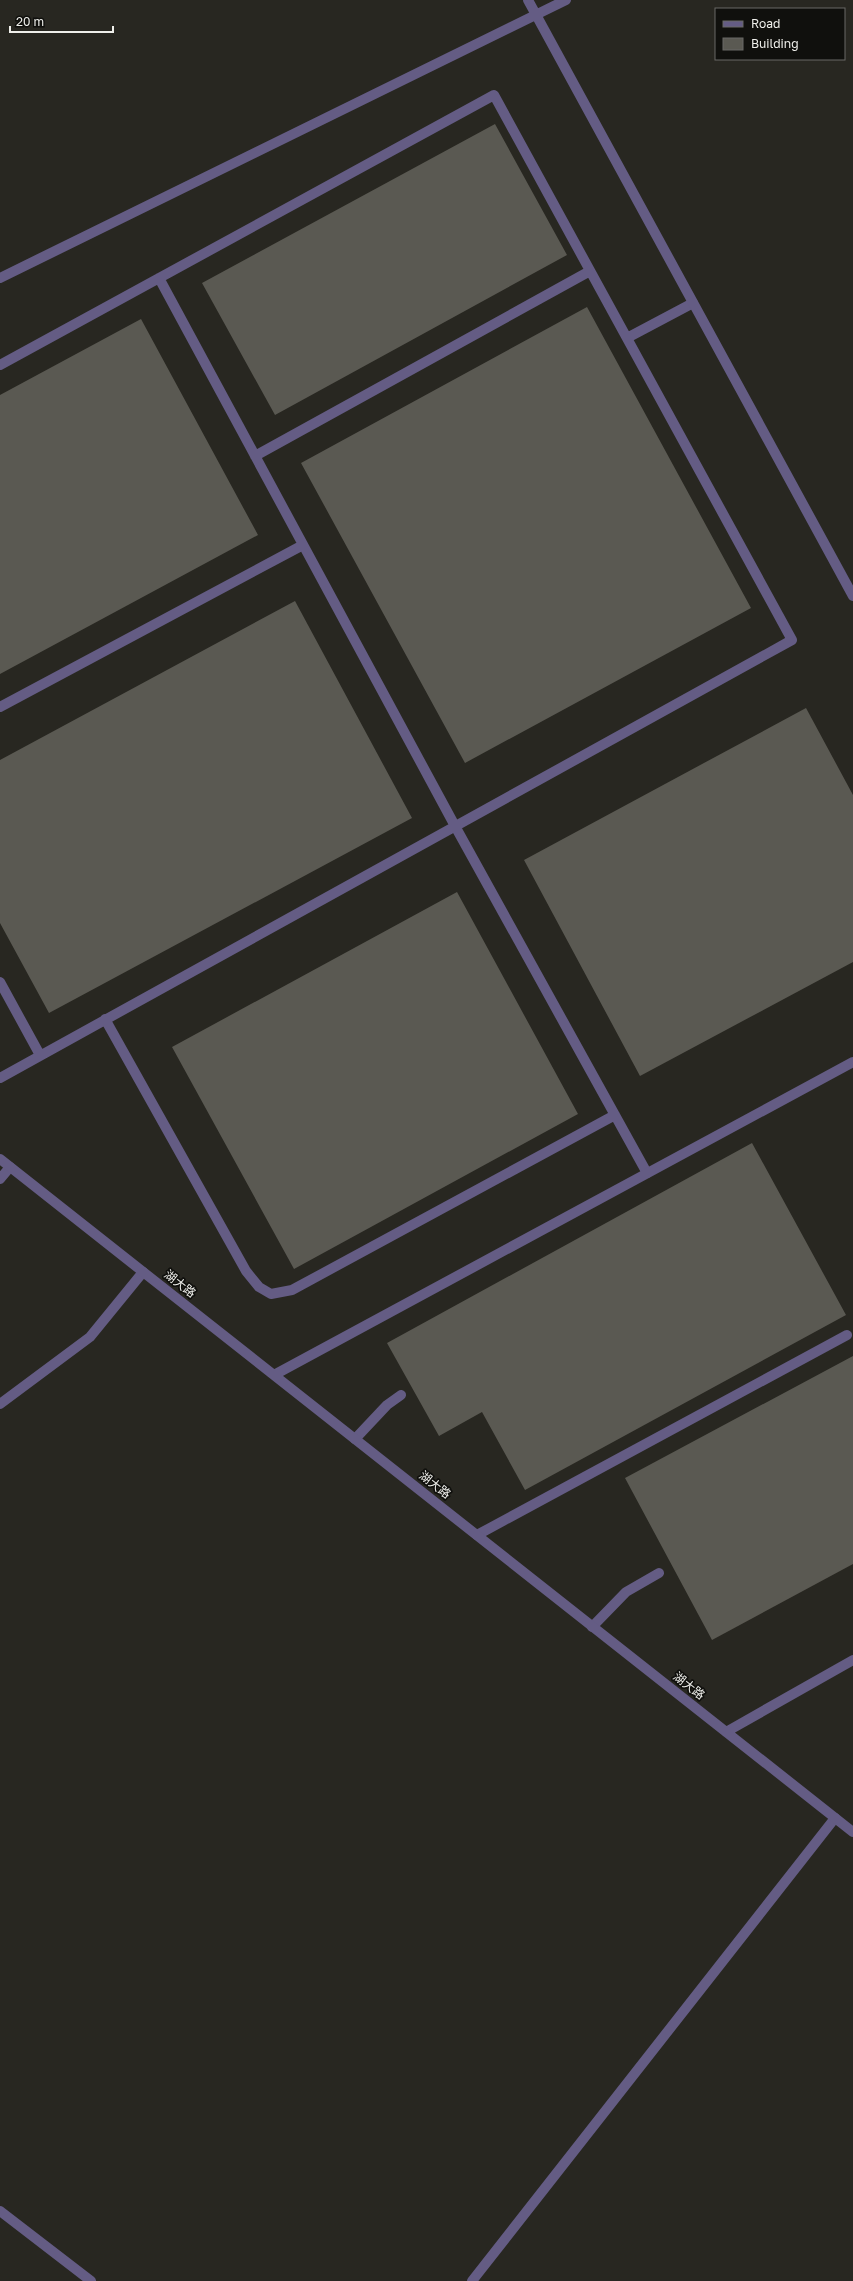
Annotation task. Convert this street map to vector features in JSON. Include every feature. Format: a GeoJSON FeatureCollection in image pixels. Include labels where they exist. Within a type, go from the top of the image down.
{"type":"FeatureCollection","features":[{"type":"Feature","properties":{"kind":"street"},"geometry":{"type":"LineString","coordinates":[[528,0],[853,596]]}},
{"type":"Feature","properties":{"kind":"street"},"geometry":{"type":"LineString","coordinates":[[0,278],[566,0]]}},
{"type":"Feature","properties":{"kind":"street"},"geometry":{"type":"LineString","coordinates":[[0,365],[494,94],[792,640],[0,1078]]}},
{"type":"Feature","properties":{"kind":"street"},"geometry":{"type":"LineString","coordinates":[[255,456],[590,271]]}},
{"type":"Feature","properties":{"kind":"street"},"geometry":{"type":"LineString","coordinates":[[159,278],[455,826],[647,1173]]}},
{"type":"Feature","properties":{"kind":"street"},"geometry":{"type":"LineString","coordinates":[[627,338],[693,302]]}},
{"type":"Feature","properties":{"kind":"street"},"geometry":{"type":"LineString","coordinates":[[0,707],[303,545]]}},
{"type":"Feature","properties":{"kind":"street"},"geometry":{"type":"LineString","coordinates":[[0,982],[40,1055]]}},
{"type":"Feature","properties":{"kind":"street"},"geometry":{"type":"LineString","coordinates":[[105,1019],[246,1271],[260,1287],[271,1294],[292,1290],[615,1115]]}},
{"type":"Feature","properties":{"kind":"street"},"geometry":{"type":"LineString","coordinates":[[274,1375],[853,1062]]}},
{"type":"Feature","properties":{"kind":"street","name":"湖大路"},"geometry":{"type":"LineString","coordinates":[[0,1159],[853,1832]]}},
{"type":"Feature","properties":{"kind":"street"},"geometry":{"type":"LineString","coordinates":[[0,1179],[10,1167]]}},
{"type":"Feature","properties":{"kind":"street"},"geometry":{"type":"LineString","coordinates":[[0,1404],[90,1337],[143,1272]]}},
{"type":"Feature","properties":{"kind":"street"},"geometry":{"type":"LineString","coordinates":[[477,1535],[847,1335]]}},
{"type":"Feature","properties":{"kind":"street"},"geometry":{"type":"LineString","coordinates":[[355,1439],[387,1405],[401,1395]]}},
{"type":"Feature","properties":{"kind":"street"},"geometry":{"type":"LineString","coordinates":[[592,1627],[626,1592],[659,1573]]}},
{"type":"Feature","properties":{"kind":"street"},"geometry":{"type":"LineString","coordinates":[[726,1732],[853,1660]]}},
{"type":"Feature","properties":{"kind":"street"},"geometry":{"type":"LineString","coordinates":[[472,2281],[835,1818]]}},
{"type":"Feature","properties":{"kind":"street"},"geometry":{"type":"LineString","coordinates":[[0,2211],[91,2281]]}},
{"type":"Feature","properties":{"kind":"building"},"geometry":{"type":"Polygon","coordinates":[[[495,124],[567,255],[275,415],[202,283],[495,124]]]}},
{"type":"Feature","properties":{"kind":"building"},"geometry":{"type":"Polygon","coordinates":[[[587,307],[751,608],[465,763],[301,463],[587,307]]]}},
{"type":"Feature","properties":{"kind":"building"},"geometry":{"type":"Polygon","coordinates":[[[141,319],[258,535],[0,674],[0,395],[141,319]]]}},
{"type":"Feature","properties":{"kind":"building"},"geometry":{"type":"Polygon","coordinates":[[[295,601],[412,818],[49,1013],[0,923],[0,760],[295,601]]]}},
{"type":"Feature","properties":{"kind":"building"},"geometry":{"type":"Polygon","coordinates":[[[806,708],[853,795],[853,962],[640,1076],[524,860],[806,708]]]}},
{"type":"Feature","properties":{"kind":"building"},"geometry":{"type":"Polygon","coordinates":[[[457,892],[578,1114],[294,1269],[172,1047],[457,892]]]}},
{"type":"Feature","properties":{"kind":"building"},"geometry":{"type":"Polygon","coordinates":[[[752,1143],[846,1315],[525,1490],[482,1412],[439,1436],[387,1343],[752,1143]]]}},
{"type":"Feature","properties":{"kind":"building"},"geometry":{"type":"Polygon","coordinates":[[[853,1356],[853,1564],[712,1640],[625,1478],[853,1356]]]}}]}
